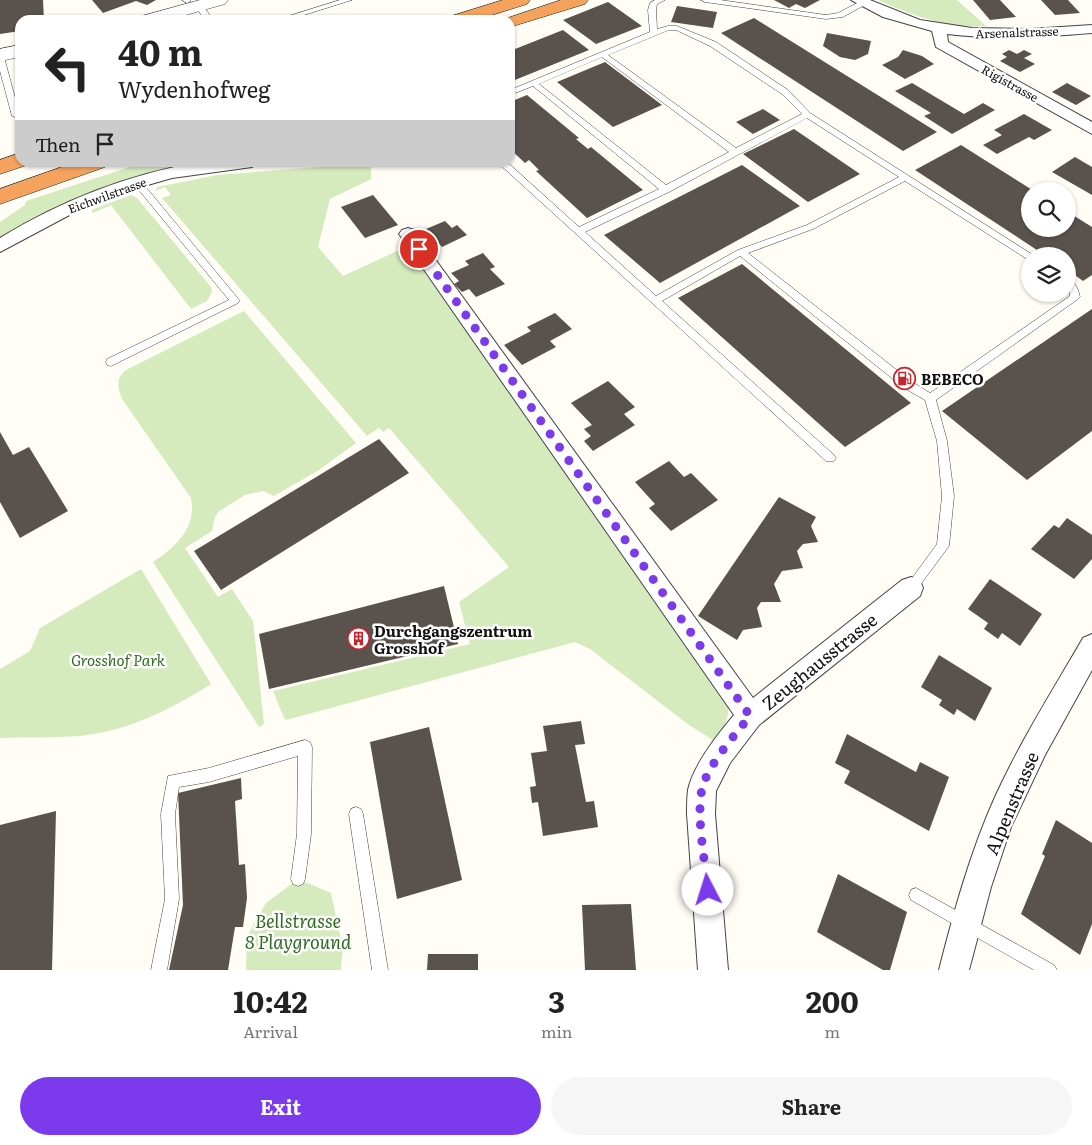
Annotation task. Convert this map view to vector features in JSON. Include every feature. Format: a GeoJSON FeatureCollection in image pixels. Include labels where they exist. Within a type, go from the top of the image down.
{"type":"FeatureCollection","features":[{"type":"Feature","properties":{"kind":"highway"},"geometry":{"type":"LineString","coordinates":[[474,15],[521,0]]}},
{"type":"Feature","properties":{"kind":"highway"},"geometry":{"type":"LineString","coordinates":[[515,20],[579,0]]}},
{"type":"Feature","properties":{"kind":"highway"},"geometry":{"type":"LineString","coordinates":[[0,149],[15,145]]}},
{"type":"Feature","properties":{"kind":"highway"},"geometry":{"type":"LineString","coordinates":[[0,167],[15,162]]}},
{"type":"Feature","properties":{"kind":"highway"},"geometry":{"type":"LineString","coordinates":[[0,185],[55,167]]}},
{"type":"Feature","properties":{"kind":"highway"},"geometry":{"type":"LineString","coordinates":[[0,198],[84,167]]}},
{"type":"Feature","properties":{"kind":"street"},"geometry":{"type":"LineString","coordinates":[[166,15],[219,0]]}},
{"type":"Feature","properties":{"kind":"street","name":"Arsenalstrasse"},"geometry":{"type":"LineString","coordinates":[[861,2],[892,16],[940,30],[994,35],[1092,29]]}},
{"type":"Feature","properties":{"kind":"street","name":"Rigistrasse"},"geometry":{"type":"LineString","coordinates":[[940,30],[941,44],[1092,129]]}},
{"type":"Feature","properties":{"kind":"street"},"geometry":{"type":"LineString","coordinates":[[0,56],[15,52]]}},
{"type":"Feature","properties":{"kind":"street","name":"Eichwilstrasse"},"geometry":{"type":"LineString","coordinates":[[0,246],[67,209],[136,182],[207,167]]}},
{"type":"Feature","properties":{"kind":"street"},"geometry":{"type":"LineString","coordinates":[[408,234],[750,716]]}},
{"type":"Feature","properties":{"kind":"street","name":"Zeughausstrasse"},"geometry":{"type":"LineString","coordinates":[[713,970],[701,814],[702,789],[720,753],[750,716],[911,588]]}},
{"type":"Feature","properties":{"kind":"street","name":"Alpenstrasse"},"geometry":{"type":"LineString","coordinates":[[954,970],[966,923],[1005,808],[1045,727],[1092,646]]}},
{"type":"Feature","properties":{"kind":"lane"},"geometry":{"type":"LineString","coordinates":[[297,15],[348,0]]}},
{"type":"Feature","properties":{"kind":"lane"},"geometry":{"type":"LineString","coordinates":[[654,33],[652,10],[654,3],[661,0]]}},
{"type":"Feature","properties":{"kind":"lane"},"geometry":{"type":"LineString","coordinates":[[705,0],[826,17],[840,15],[861,2]]}},
{"type":"Feature","properties":{"kind":"lane"},"geometry":{"type":"LineString","coordinates":[[515,91],[654,33],[668,28],[677,28],[713,44],[785,92],[806,115],[1021,251]]}},
{"type":"Feature","properties":{"kind":"lane"},"geometry":{"type":"LineString","coordinates":[[602,54],[734,151]]}},
{"type":"Feature","properties":{"kind":"lane"},"geometry":{"type":"LineString","coordinates":[[0,56],[15,112]]}},
{"type":"Feature","properties":{"kind":"lane"},"geometry":{"type":"LineString","coordinates":[[534,83],[666,190]]}},
{"type":"Feature","properties":{"kind":"lane"},"geometry":{"type":"LineString","coordinates":[[579,231],[666,190],[734,151],[806,115]]}},
{"type":"Feature","properties":{"kind":"lane"},"geometry":{"type":"LineString","coordinates":[[507,167],[830,458]]}},
{"type":"Feature","properties":{"kind":"lane"},"geometry":{"type":"LineString","coordinates":[[656,300],[742,252],[810,227],[904,178]]}},
{"type":"Feature","properties":{"kind":"lane"},"geometry":{"type":"LineString","coordinates":[[111,362],[235,302],[136,182]]}},
{"type":"Feature","properties":{"kind":"lane"},"geometry":{"type":"LineString","coordinates":[[742,252],[908,385],[930,398],[942,441],[948,496],[943,546],[911,588]]}},
{"type":"Feature","properties":{"kind":"lane"},"geometry":{"type":"LineString","coordinates":[[930,398],[1068,302]]}},
{"type":"Feature","properties":{"kind":"lane"},"geometry":{"type":"LineString","coordinates":[[159,970],[172,899],[168,814],[173,781],[209,775],[306,747],[304,834],[298,879]]}},
{"type":"Feature","properties":{"kind":"lane"},"geometry":{"type":"LineString","coordinates":[[356,814],[380,970]]}},
{"type":"Feature","properties":{"kind":"lane"},"geometry":{"type":"LineString","coordinates":[[916,895],[1050,970]]}},
{"type":"Feature","properties":{"kind":"green space"},"geometry":{"type":"Polygon","coordinates":[[[878,0],[957,0],[986,26],[958,25],[930,20],[878,0]]]}},
{"type":"Feature","properties":{"kind":"green space"},"geometry":{"type":"Polygon","coordinates":[[[130,167],[177,167],[146,174],[95,191],[47,212],[0,238],[0,222],[25,205],[26,201],[130,167]]]}},
{"type":"Feature","properties":{"kind":"green space"},"geometry":{"type":"Polygon","coordinates":[[[320,167],[371,167],[371,179],[330,199],[318,247],[343,276],[406,247],[725,687],[728,715],[723,728],[713,740],[689,725],[590,649],[575,642],[286,720],[284,718],[273,691],[470,644],[459,602],[509,567],[389,428],[383,432],[379,428],[367,436],[162,198],[171,195],[165,187],[156,191],[157,187],[217,175],[320,167]]]}},
{"type":"Feature","properties":{"kind":"green space"},"geometry":{"type":"Polygon","coordinates":[[[131,195],[137,198],[211,287],[212,292],[207,301],[191,309],[111,205],[93,213],[91,210],[131,195]]]}},
{"type":"Feature","properties":{"kind":"green space"},"geometry":{"type":"Polygon","coordinates":[[[244,311],[356,443],[319,470],[274,496],[263,491],[245,495],[218,512],[212,531],[185,548],[218,597],[232,589],[253,621],[264,724],[259,727],[153,562],[177,543],[188,527],[191,518],[191,498],[122,399],[118,384],[120,377],[126,370],[244,311]]]}},
{"type":"Feature","properties":{"kind":"green space","name":"Grosshof Park"},"geometry":{"type":"Polygon","coordinates":[[[141,569],[211,684],[149,718],[116,729],[80,736],[0,738],[0,669],[30,651],[40,628],[141,569]]]}},
{"type":"Feature","properties":{"kind":"green space","name":"Bellstrasse 8 Playground"},"geometry":{"type":"Polygon","coordinates":[[[298,879],[331,893],[343,948],[341,970],[246,970],[247,936],[266,903],[298,879]]]}},
{"type":"Feature","properties":{"kind":"building"},"geometry":{"type":"Polygon","coordinates":[[[0,0],[43,0],[44,15],[15,15],[15,32],[0,34],[0,0]]]}},
{"type":"Feature","properties":{"kind":"building"},"geometry":{"type":"Polygon","coordinates":[[[92,0],[156,0],[147,5],[136,1],[103,13],[92,0]]]}},
{"type":"Feature","properties":{"kind":"building"},"geometry":{"type":"Polygon","coordinates":[[[774,0],[820,0],[805,8],[796,4],[789,8],[774,0]]]}},
{"type":"Feature","properties":{"kind":"building"},"geometry":{"type":"Polygon","coordinates":[[[973,0],[1000,0],[1016,17],[990,20],[973,0]]]}},
{"type":"Feature","properties":{"kind":"building"},"geometry":{"type":"Polygon","coordinates":[[[1041,0],[1068,0],[1080,13],[1055,15],[1041,0]]]}},
{"type":"Feature","properties":{"kind":"building"},"geometry":{"type":"Polygon","coordinates":[[[608,2],[642,26],[596,44],[563,20],[608,2]]]}},
{"type":"Feature","properties":{"kind":"building"},"geometry":{"type":"Polygon","coordinates":[[[677,6],[717,12],[713,28],[671,22],[677,6]]]}},
{"type":"Feature","properties":{"kind":"building"},"geometry":{"type":"Polygon","coordinates":[[[754,18],[937,132],[903,151],[721,33],[754,18]]]}},
{"type":"Feature","properties":{"kind":"building"},"geometry":{"type":"Polygon","coordinates":[[[563,30],[589,50],[515,80],[515,49],[563,30]]]}},
{"type":"Feature","properties":{"kind":"building"},"geometry":{"type":"Polygon","coordinates":[[[827,33],[871,41],[868,54],[855,60],[840,57],[823,46],[827,33]]]}},
{"type":"Feature","properties":{"kind":"building"},"geometry":{"type":"Polygon","coordinates":[[[903,50],[922,56],[934,64],[905,79],[882,65],[898,57],[903,50]]]}},
{"type":"Feature","properties":{"kind":"building"},"geometry":{"type":"Polygon","coordinates":[[[1009,50],[1017,54],[1024,50],[1032,54],[1024,58],[1035,64],[1020,72],[1000,61],[1007,57],[1002,54],[1009,50]]]}},
{"type":"Feature","properties":{"kind":"building"},"geometry":{"type":"Polygon","coordinates":[[[605,62],[662,105],[613,127],[557,82],[605,62]]]}},
{"type":"Feature","properties":{"kind":"building"},"geometry":{"type":"Polygon","coordinates":[[[912,83],[964,114],[983,103],[995,110],[952,134],[924,116],[931,113],[895,91],[912,83]]]}},
{"type":"Feature","properties":{"kind":"building"},"geometry":{"type":"Polygon","coordinates":[[[1067,83],[1091,96],[1076,105],[1052,92],[1067,83]]]}},
{"type":"Feature","properties":{"kind":"building"},"geometry":{"type":"Polygon","coordinates":[[[527,95],[579,138],[576,139],[588,149],[591,147],[643,190],[587,218],[536,171],[539,170],[529,160],[525,163],[515,154],[515,100],[527,95]]]}},
{"type":"Feature","properties":{"kind":"building"},"geometry":{"type":"Polygon","coordinates":[[[763,109],[780,120],[753,134],[736,122],[763,109]]]}},
{"type":"Feature","properties":{"kind":"building"},"geometry":{"type":"Polygon","coordinates":[[[1024,114],[1052,130],[1034,140],[1029,137],[997,154],[983,145],[1002,135],[994,130],[1024,114]]]}},
{"type":"Feature","properties":{"kind":"building"},"geometry":{"type":"Polygon","coordinates":[[[794,129],[860,174],[808,202],[743,154],[794,129]]]}},
{"type":"Feature","properties":{"kind":"building"},"geometry":{"type":"Polygon","coordinates":[[[961,145],[1021,183],[1021,237],[1076,237],[1076,217],[1092,227],[1092,275],[1083,281],[1076,276],[1076,247],[1032,247],[915,170],[961,145]]]}},
{"type":"Feature","properties":{"kind":"building"},"geometry":{"type":"Polygon","coordinates":[[[1075,157],[1092,167],[1092,195],[1076,186],[1076,182],[1069,182],[1052,172],[1075,157]]]}},
{"type":"Feature","properties":{"kind":"building"},"geometry":{"type":"Polygon","coordinates":[[[742,165],[800,206],[660,283],[604,235],[742,165]]]}},
{"type":"Feature","properties":{"kind":"building"},"geometry":{"type":"Polygon","coordinates":[[[373,195],[398,225],[365,238],[341,207],[373,195]]]}},
{"type":"Feature","properties":{"kind":"building"},"geometry":{"type":"Polygon","coordinates":[[[445,221],[452,228],[457,225],[467,235],[442,247],[426,229],[445,221]]]}},
{"type":"Feature","properties":{"kind":"building"},"geometry":{"type":"Polygon","coordinates":[[[483,253],[495,267],[490,269],[505,284],[476,297],[469,289],[462,292],[454,284],[459,281],[451,273],[469,265],[465,261],[483,253]]]}},
{"type":"Feature","properties":{"kind":"building"},"geometry":{"type":"Polygon","coordinates":[[[742,264],[911,403],[845,447],[678,298],[742,264]]]}},
{"type":"Feature","properties":{"kind":"building"},"geometry":{"type":"Polygon","coordinates":[[[1092,309],[1092,431],[1027,480],[942,411],[1092,309]]]}},
{"type":"Feature","properties":{"kind":"building"},"geometry":{"type":"Polygon","coordinates":[[[555,313],[572,329],[550,341],[556,347],[522,365],[504,345],[531,331],[527,327],[555,313]]]}},
{"type":"Feature","properties":{"kind":"building"},"geometry":{"type":"Polygon","coordinates":[[[608,381],[635,407],[624,414],[635,425],[593,451],[584,441],[591,436],[584,429],[592,425],[571,403],[608,381]]]}},
{"type":"Feature","properties":{"kind":"building"},"geometry":{"type":"Polygon","coordinates":[[[0,432],[13,455],[29,447],[68,511],[20,538],[0,502],[0,432]]]}},
{"type":"Feature","properties":{"kind":"building"},"geometry":{"type":"Polygon","coordinates":[[[379,439],[409,473],[221,590],[194,551],[379,439]]]}},
{"type":"Feature","properties":{"kind":"building"},"geometry":{"type":"Polygon","coordinates":[[[669,461],[684,477],[691,473],[718,500],[671,531],[649,508],[655,504],[635,482],[669,461]]]}},
{"type":"Feature","properties":{"kind":"building"},"geometry":{"type":"Polygon","coordinates":[[[779,497],[816,517],[811,526],[818,542],[803,544],[797,551],[803,568],[782,571],[774,584],[781,602],[761,602],[757,608],[762,627],[743,630],[737,640],[698,616],[779,497]]]}},
{"type":"Feature","properties":{"kind":"building"},"geometry":{"type":"Polygon","coordinates":[[[1067,518],[1092,535],[1092,559],[1074,579],[1031,549],[1054,525],[1059,528],[1067,518]]]}},
{"type":"Feature","properties":{"kind":"building"},"geometry":{"type":"Polygon","coordinates":[[[990,579],[1042,614],[1020,646],[1002,633],[998,639],[984,629],[988,623],[968,609],[990,579]]]}},
{"type":"Feature","properties":{"kind":"building","name":"Durchgangszentrum Grosshof"},"geometry":{"type":"Polygon","coordinates":[[[444,586],[458,644],[269,689],[259,634],[444,586]]]}},
{"type":"Feature","properties":{"kind":"building"},"geometry":{"type":"Polygon","coordinates":[[[939,655],[992,688],[975,721],[957,709],[954,715],[939,705],[942,700],[921,687],[939,655]]]}},
{"type":"Feature","properties":{"kind":"building"},"geometry":{"type":"Polygon","coordinates":[[[581,721],[585,744],[575,745],[586,802],[594,801],[598,827],[543,836],[538,802],[532,803],[530,787],[536,786],[531,753],[547,751],[543,726],[581,721]]]}},
{"type":"Feature","properties":{"kind":"building"},"geometry":{"type":"Polygon","coordinates":[[[429,727],[462,880],[397,899],[370,742],[429,727]]]}},
{"type":"Feature","properties":{"kind":"building"},"geometry":{"type":"Polygon","coordinates":[[[847,734],[916,772],[920,762],[949,777],[929,831],[844,783],[850,771],[835,763],[847,734]]]}},
{"type":"Feature","properties":{"kind":"building"},"geometry":{"type":"Polygon","coordinates":[[[241,778],[242,799],[235,801],[239,865],[245,864],[247,898],[243,927],[235,927],[228,970],[169,970],[183,905],[178,793],[241,778]]]}},
{"type":"Feature","properties":{"kind":"building"},"geometry":{"type":"Polygon","coordinates":[[[56,811],[52,970],[0,970],[0,825],[56,811]]]}},
{"type":"Feature","properties":{"kind":"building"},"geometry":{"type":"Polygon","coordinates":[[[1056,820],[1092,843],[1092,924],[1080,955],[1021,914],[1045,856],[1042,854],[1056,820]]]}},
{"type":"Feature","properties":{"kind":"building"},"geometry":{"type":"Polygon","coordinates":[[[838,874],[907,912],[890,970],[883,970],[817,932],[838,874]]]}},
{"type":"Feature","properties":{"kind":"building"},"geometry":{"type":"Polygon","coordinates":[[[631,904],[636,970],[585,970],[582,905],[631,904]]]}},
{"type":"Feature","properties":{"kind":"building"},"geometry":{"type":"Polygon","coordinates":[[[428,954],[478,954],[478,970],[427,970],[428,954]]]}},
{"type":"Feature","properties":{"kind":"place","name":"BEBECO"},"geometry":{"type":"Point","coordinates":[905,378]}},
{"type":"Feature","properties":{"kind":"place","name":"Durchgangszentrum Grosshof"},"geometry":{"type":"Point","coordinates":[358,639]}},
{"type":"Feature","properties":{"kind":"route"},"geometry":{"type":"LineString","coordinates":[[419,249],[750,716],[720,753],[702,789],[701,814],[708,890]]}}]}
